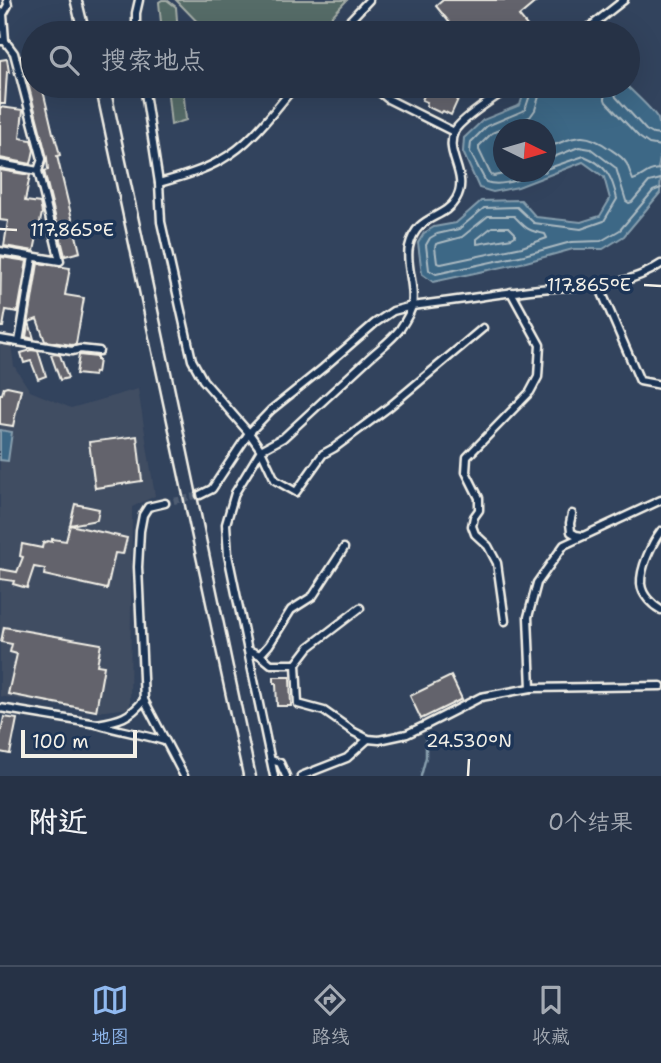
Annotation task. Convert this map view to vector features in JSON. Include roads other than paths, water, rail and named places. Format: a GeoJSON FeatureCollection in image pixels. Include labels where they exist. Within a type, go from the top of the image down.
{"type":"FeatureCollection","features":[{"type":"Feature","properties":{"kind":"street"},"geometry":{"type":"LineString","coordinates":[[7,0],[8,5],[3,14],[3,41],[14,53],[21,80]]}},
{"type":"Feature","properties":{"kind":"street"},"geometry":{"type":"LineString","coordinates":[[136,21],[139,0]]}},
{"type":"Feature","properties":{"kind":"street"},"geometry":{"type":"LineString","coordinates":[[349,21],[369,0]]}},
{"type":"Feature","properties":{"kind":"street"},"geometry":{"type":"LineString","coordinates":[[597,21],[624,0]]}},
{"type":"Feature","properties":{"kind":"street"},"geometry":{"type":"LineString","coordinates":[[0,251],[60,261],[38,171],[42,159],[26,98]]}},
{"type":"Feature","properties":{"kind":"street"},"geometry":{"type":"LineString","coordinates":[[146,98],[159,183],[161,222],[192,360],[203,380],[261,450],[275,480],[296,492],[323,454],[389,407],[483,328]]}},
{"type":"Feature","properties":{"kind":"street"},"geometry":{"type":"LineString","coordinates":[[159,183],[189,174],[238,149],[285,98]]}},
{"type":"Feature","properties":{"kind":"street"},"geometry":{"type":"LineString","coordinates":[[387,98],[454,132]]}},
{"type":"Feature","properties":{"kind":"street"},"geometry":{"type":"LineString","coordinates":[[274,776],[228,555],[226,524],[235,493],[261,450],[283,438],[400,330],[412,306],[408,251],[411,238],[417,227],[452,205],[461,184],[452,145],[454,132],[461,123],[495,98]]}},
{"type":"Feature","properties":{"kind":"street"},"geometry":{"type":"LineString","coordinates":[[0,164],[38,171]]}},
{"type":"Feature","properties":{"kind":"street"},"geometry":{"type":"LineString","coordinates":[[19,342],[33,257]]}},
{"type":"Feature","properties":{"kind":"street"},"geometry":{"type":"LineString","coordinates":[[200,495],[212,489],[219,481],[249,433],[271,410],[393,311],[534,289],[620,283],[647,274],[661,264]]}},
{"type":"Feature","properties":{"kind":"street"},"geometry":{"type":"LineString","coordinates":[[599,286],[640,381],[661,386]]}},
{"type":"Feature","properties":{"kind":"street"},"geometry":{"type":"LineString","coordinates":[[505,621],[496,564],[488,546],[475,534],[471,526],[480,510],[479,498],[466,472],[467,457],[530,392],[538,377],[540,345],[511,292]]}},
{"type":"Feature","properties":{"kind":"street"},"geometry":{"type":"LineString","coordinates":[[0,339],[72,351],[99,351]]}},
{"type":"Feature","properties":{"kind":"street"},"geometry":{"type":"LineString","coordinates":[[531,688],[528,617],[537,583],[565,545],[661,500]]}},
{"type":"Feature","properties":{"kind":"street"},"geometry":{"type":"LineString","coordinates":[[165,503],[148,507],[143,515],[140,531],[138,567],[144,700],[184,776]]}},
{"type":"Feature","properties":{"kind":"street"},"geometry":{"type":"LineString","coordinates":[[572,514],[571,532],[582,536]]}},
{"type":"Feature","properties":{"kind":"street"},"geometry":{"type":"LineString","coordinates":[[661,531],[650,549],[641,587],[651,604],[661,610]]}},
{"type":"Feature","properties":{"kind":"street"},"geometry":{"type":"LineString","coordinates":[[260,655],[291,610],[313,596],[344,548]]}},
{"type":"Feature","properties":{"kind":"street"},"geometry":{"type":"LineString","coordinates":[[360,608],[309,647],[296,664],[298,704],[324,711],[368,739],[379,740],[407,734],[481,697],[531,688],[661,686]]}},
{"type":"Feature","properties":{"kind":"street"},"geometry":{"type":"LineString","coordinates":[[248,650],[271,664],[296,664]]}},
{"type":"Feature","properties":{"kind":"street"},"geometry":{"type":"LineString","coordinates":[[97,724],[120,720],[134,712],[144,700]]}},
{"type":"Feature","properties":{"kind":"street"},"geometry":{"type":"LineString","coordinates":[[0,708],[97,724],[165,742]]}},
{"type":"Feature","properties":{"kind":"street"},"geometry":{"type":"LineString","coordinates":[[301,776],[347,758],[368,739]]}},
{"type":"Feature","properties":{"kind":"street"},"geometry":{"type":"LineString","coordinates":[[271,760],[280,763],[286,776]]}},
{"type":"Feature","properties":{"kind":"water"},"geometry":{"type":"Polygon","coordinates":[[[522,98],[639,98],[658,119],[660,193],[624,236],[603,249],[573,249],[433,282],[422,274],[418,243],[424,233],[434,227],[456,223],[481,201],[521,200],[536,217],[581,222],[600,216],[610,199],[604,177],[583,162],[556,172],[556,119],[493,119],[493,182],[531,182],[493,192],[479,188],[463,152],[464,138],[483,120],[520,105],[522,98]]]}},
{"type":"Feature","properties":{"kind":"water"},"geometry":{"type":"Polygon","coordinates":[[[0,430],[12,432],[8,461],[0,460],[0,430]]]}},
{"type":"Feature","properties":{"kind":"waterway"},"geometry":{"type":"LineString","coordinates":[[421,776],[426,757],[426,736]]}},
{"type":"Feature","properties":{"kind":"tunnel"},"geometry":{"type":"LineString","coordinates":[[165,503],[200,495]]}},
{"type":"Feature","properties":{"kind":"railway"},"geometry":{"type":"LineString","coordinates":[[70,0],[75,21]]}},
{"type":"Feature","properties":{"kind":"railway"},"geometry":{"type":"LineString","coordinates":[[82,0],[87,21]]}},
{"type":"Feature","properties":{"kind":"railway"},"geometry":{"type":"LineString","coordinates":[[98,98],[243,776]]}},
{"type":"Feature","properties":{"kind":"railway"},"geometry":{"type":"LineString","coordinates":[[113,98],[256,776]]}}]}
